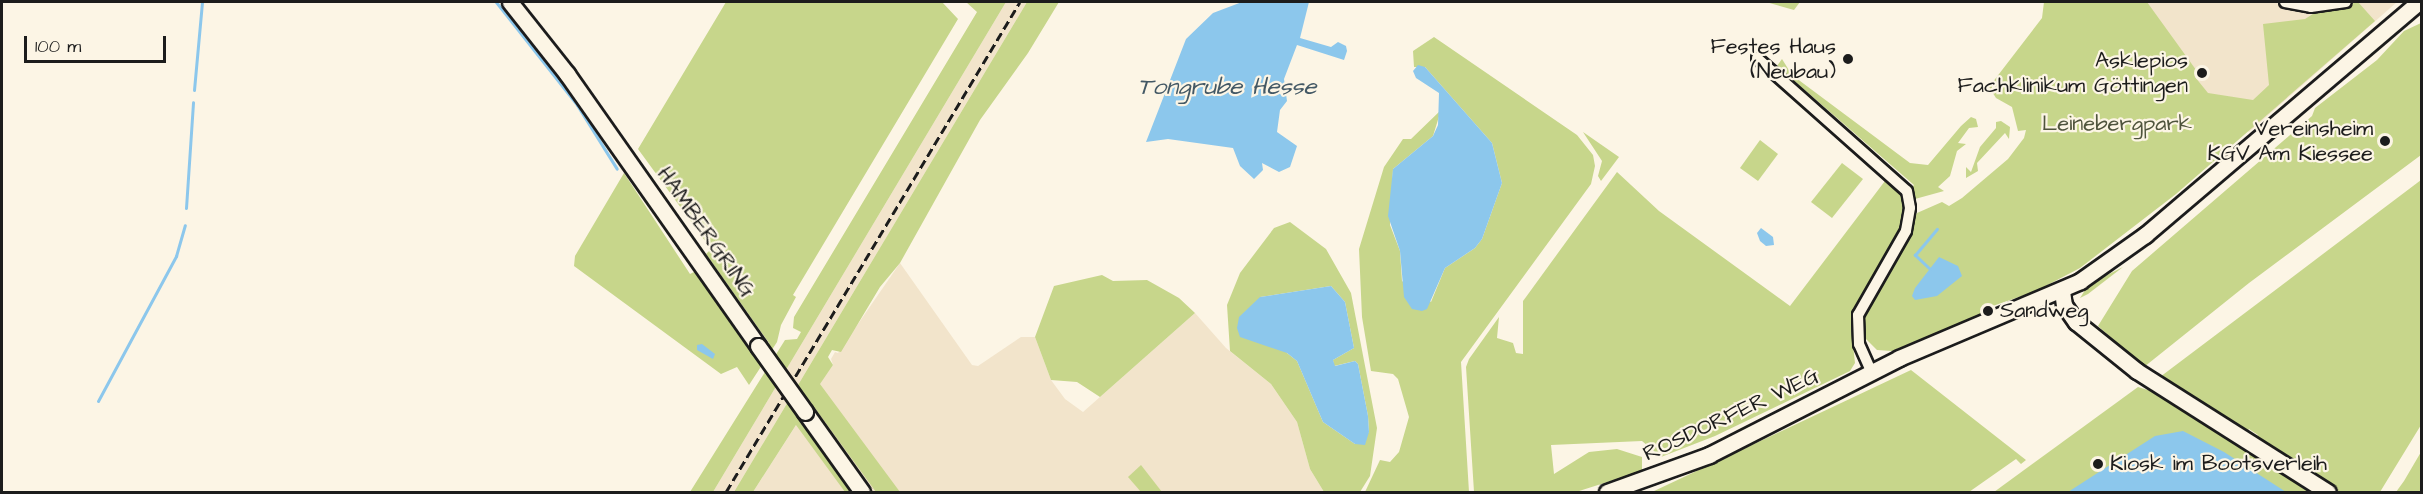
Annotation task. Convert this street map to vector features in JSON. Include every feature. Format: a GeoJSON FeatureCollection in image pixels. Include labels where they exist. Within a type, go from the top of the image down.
{"type":"FeatureCollection","features":[{"type":"Feature","properties":{"kind":"main road","name":"HAMBERGRING"},"geometry":{"type":"LineString","coordinates":[[510,2],[567,74],[862,492]]}},
{"type":"Feature","properties":{"kind":"main road","name":"ROSDORFER WEG"},"geometry":{"type":"LineString","coordinates":[[1607,492],[1709,455],[1872,373],[2062,291],[2145,235],[2419,2]]}},
{"type":"Feature","properties":{"kind":"main road"},"geometry":{"type":"LineString","coordinates":[[2062,291],[2081,327]]}},
{"type":"Feature","properties":{"kind":"main road"},"geometry":{"type":"LineString","coordinates":[[2022,308],[2052,308],[2081,327],[2158,386],[2328,492]]}},
{"type":"Feature","properties":{"kind":"street"},"geometry":{"type":"LineString","coordinates":[[2285,2],[2311,7],[2346,2]]}},
{"type":"Feature","properties":{"kind":"street"},"geometry":{"type":"LineString","coordinates":[[1757,58],[1907,191],[1910,208],[1906,231],[1858,315],[1860,344],[1872,373]]}},
{"type":"Feature","properties":{"kind":"shaded area"},"geometry":{"type":"Polygon","coordinates":[[[1006,2],[1027,2],[734,492],[713,492],[1006,2]]]}},
{"type":"Feature","properties":{"kind":"shaded area","name":"Asklepios Fachklinikum Göttingen"},"geometry":{"type":"Polygon","coordinates":[[[2057,2],[2397,2],[2249,132],[2057,2]]]}},
{"type":"Feature","properties":{"kind":"shaded area"},"geometry":{"type":"Polygon","coordinates":[[[900,263],[972,365],[978,366],[1021,337],[1035,337],[1051,380],[1065,399],[1083,412],[1195,313],[1226,348],[1271,384],[1297,422],[1310,469],[1324,492],[753,492],[800,419],[797,415],[833,365],[831,359],[835,352],[838,353],[900,263]]]}},
{"type":"Feature","properties":{"kind":"green space"},"geometry":{"type":"Polygon","coordinates":[[[726,2],[942,2],[958,19],[793,295],[796,297],[781,325],[777,342],[749,385],[737,367],[721,374],[574,266],[575,256],[624,173],[690,274],[698,270],[758,358],[769,343],[706,254],[711,249],[638,149],[726,2]]]}},
{"type":"Feature","properties":{"kind":"green space"},"geometry":{"type":"Polygon","coordinates":[[[966,2],[1006,2],[713,492],[690,492],[785,340],[797,339],[801,332],[793,328],[794,317],[977,12],[966,2]]]}},
{"type":"Feature","properties":{"kind":"green space"},"geometry":{"type":"Polygon","coordinates":[[[1027,2],[1059,2],[1028,53],[980,120],[900,263],[880,287],[841,352],[832,350],[828,357],[833,365],[820,384],[900,492],[876,492],[809,400],[798,415],[852,492],[845,492],[796,425],[753,492],[734,492],[1027,2]]]}},
{"type":"Feature","properties":{"kind":"green space"},"geometry":{"type":"Polygon","coordinates":[[[1766,2],[1800,2],[1794,10],[1766,2]]]}},
{"type":"Feature","properties":{"kind":"green space","name":"Leinebergpark"},"geometry":{"type":"Polygon","coordinates":[[[2044,2],[2147,2],[2199,74],[2195,77],[2208,93],[2253,100],[2269,85],[2263,24],[2305,19],[2316,12],[2358,2],[2375,21],[2176,194],[2080,268],[2036,291],[1984,309],[1986,313],[1892,351],[1877,350],[1865,338],[1865,312],[1917,213],[1942,202],[1949,206],[1962,198],[2008,159],[2024,138],[2026,130],[2018,131],[2012,107],[1996,98],[1989,87],[2042,18],[2044,2]]]}},
{"type":"Feature","properties":{"kind":"green space"},"geometry":{"type":"Polygon","coordinates":[[[2406,2],[2408,2],[2260,127],[2406,2]]]}},
{"type":"Feature","properties":{"kind":"green space"},"geometry":{"type":"Polygon","coordinates":[[[2421,7],[2421,10],[2153,241],[2205,193],[2421,7]]]}},
{"type":"Feature","properties":{"kind":"green space"},"geometry":{"type":"Polygon","coordinates":[[[2421,23],[2421,155],[2249,283],[2144,367],[2098,326],[2132,271],[2312,116],[2315,108],[2377,60],[2404,31],[2421,23]]]}},
{"type":"Feature","properties":{"kind":"green space"},"geometry":{"type":"Polygon","coordinates":[[[1434,37],[1577,135],[1593,155],[1595,166],[1591,184],[1461,362],[1469,492],[1365,492],[1380,460],[1390,462],[1399,452],[1409,417],[1398,379],[1393,374],[1371,371],[1362,317],[1359,249],[1384,167],[1403,139],[1411,139],[1441,110],[1433,136],[1393,169],[1390,225],[1400,251],[1402,281],[1431,302],[1445,268],[1475,248],[1482,239],[1502,183],[1492,143],[1425,67],[1414,67],[1413,51],[1434,37]]]}},
{"type":"Feature","properties":{"kind":"green space"},"geometry":{"type":"Polygon","coordinates":[[[1782,59],[1792,75],[1910,163],[1928,165],[1961,126],[1971,117],[1976,119],[1978,127],[1969,128],[1958,143],[1966,144],[1957,151],[1950,176],[1938,187],[1944,191],[1915,199],[1910,190],[1914,185],[1777,66],[1782,59]]]}},
{"type":"Feature","properties":{"kind":"green space"},"geometry":{"type":"Polygon","coordinates":[[[2001,121],[2010,127],[2009,139],[2005,133],[1977,163],[1978,171],[1966,178],[1966,167],[1971,172],[1980,147],[1996,128],[1996,122],[2001,121]]]}},
{"type":"Feature","properties":{"kind":"green space"},"geometry":{"type":"Polygon","coordinates":[[[1583,132],[1619,157],[1601,181],[1598,176],[1602,161],[1583,132]]]}},
{"type":"Feature","properties":{"kind":"green space"},"geometry":{"type":"Polygon","coordinates":[[[1760,140],[1778,154],[1758,181],[1740,168],[1760,140]]]}},
{"type":"Feature","properties":{"kind":"green space"},"geometry":{"type":"Polygon","coordinates":[[[1842,163],[1863,179],[1832,218],[1811,202],[1842,163]]]}},
{"type":"Feature","properties":{"kind":"green space"},"geometry":{"type":"Polygon","coordinates":[[[1617,172],[1659,211],[1790,306],[1888,177],[1901,194],[1905,218],[1853,310],[1851,327],[1855,363],[1850,371],[1715,436],[1661,457],[1642,441],[1551,445],[1554,474],[1589,452],[1617,449],[1642,457],[1642,471],[1576,492],[1474,492],[1466,367],[1469,359],[1499,317],[1497,338],[1513,343],[1516,353],[1523,354],[1523,301],[1617,172]]]}},
{"type":"Feature","properties":{"kind":"green space"},"geometry":{"type":"Polygon","coordinates":[[[2421,180],[2421,425],[2380,492],[2338,492],[2254,441],[2258,435],[2249,429],[2244,436],[2156,380],[2421,180]]]}},
{"type":"Feature","properties":{"kind":"green space"},"geometry":{"type":"Polygon","coordinates":[[[1290,222],[1326,249],[1351,293],[1377,428],[1370,476],[1360,492],[1324,492],[1310,469],[1297,422],[1271,384],[1230,351],[1227,305],[1240,273],[1274,228],[1290,222]],[[1331,286],[1260,297],[1287,353],[1297,361],[1323,422],[1355,444],[1369,432],[1358,364],[1355,361],[1334,366],[1333,360],[1354,348],[1345,302],[1331,286]]]}},
{"type":"Feature","properties":{"kind":"green space"},"geometry":{"type":"Polygon","coordinates":[[[2123,267],[2088,294],[2080,298],[2089,284],[2123,267]]]}},
{"type":"Feature","properties":{"kind":"green space"},"geometry":{"type":"Polygon","coordinates":[[[1102,275],[1113,281],[1147,280],[1179,298],[1195,313],[1100,397],[1077,382],[1051,380],[1035,337],[1054,286],[1102,275]]]}},
{"type":"Feature","properties":{"kind":"green space"},"geometry":{"type":"Polygon","coordinates":[[[1911,370],[2026,460],[2021,464],[2016,459],[1969,492],[1652,492],[1911,370]]]}},
{"type":"Feature","properties":{"kind":"green space"},"geometry":{"type":"Polygon","coordinates":[[[2138,387],[2161,394],[2320,492],[1994,492],[2138,387]]]}},
{"type":"Feature","properties":{"kind":"green space"},"geometry":{"type":"Polygon","coordinates":[[[2421,452],[2421,492],[2396,492],[2404,481],[2421,452]]]}},
{"type":"Feature","properties":{"kind":"green space"},"geometry":{"type":"Polygon","coordinates":[[[1141,465],[1162,492],[1141,492],[1128,477],[1141,465]]]}},
{"type":"Feature","properties":{"kind":"water","name":"Tongrube Hesse"},"geometry":{"type":"Polygon","coordinates":[[[1242,2],[1309,2],[1300,38],[1331,47],[1338,42],[1346,46],[1347,51],[1344,60],[1297,45],[1284,79],[1287,101],[1280,110],[1277,132],[1297,146],[1290,167],[1279,172],[1262,163],[1263,170],[1254,179],[1240,166],[1233,148],[1168,139],[1146,142],[1186,39],[1213,13],[1242,2]]]}},
{"type":"Feature","properties":{"kind":"water"},"geometry":{"type":"Polygon","coordinates":[[[1418,65],[1425,67],[1492,143],[1502,183],[1482,239],[1475,248],[1445,268],[1427,309],[1422,311],[1412,309],[1404,297],[1400,251],[1388,216],[1393,169],[1433,136],[1438,125],[1439,93],[1416,78],[1413,71],[1418,65]]]}},
{"type":"Feature","properties":{"kind":"water"},"geometry":{"type":"Polygon","coordinates":[[[1761,228],[1773,237],[1774,245],[1766,246],[1760,241],[1757,233],[1761,228]]]}},
{"type":"Feature","properties":{"kind":"water"},"geometry":{"type":"Polygon","coordinates":[[[1939,257],[1958,266],[1962,276],[1937,296],[1915,300],[1912,296],[1915,288],[1939,257]]]}},
{"type":"Feature","properties":{"kind":"water"},"geometry":{"type":"Polygon","coordinates":[[[1331,286],[1345,302],[1354,348],[1333,360],[1335,366],[1355,361],[1358,364],[1368,416],[1369,432],[1365,445],[1355,444],[1323,422],[1297,361],[1287,353],[1240,337],[1237,328],[1239,317],[1260,297],[1331,286]]]}},
{"type":"Feature","properties":{"kind":"water"},"geometry":{"type":"Polygon","coordinates":[[[702,344],[715,354],[713,359],[697,350],[697,345],[702,344]]]}},
{"type":"Feature","properties":{"kind":"water"},"geometry":{"type":"Polygon","coordinates":[[[2183,431],[2224,452],[2286,492],[2068,492],[2155,436],[2183,431]]]}},
{"type":"Feature","properties":{"kind":"waterway"},"geometry":{"type":"LineString","coordinates":[[194,90],[202,2]]}},
{"type":"Feature","properties":{"kind":"waterway"},"geometry":{"type":"LineString","coordinates":[[496,2],[577,105],[617,169]]}},
{"type":"Feature","properties":{"kind":"waterway"},"geometry":{"type":"LineString","coordinates":[[186,208],[193,102]]}},
{"type":"Feature","properties":{"kind":"waterway"},"geometry":{"type":"LineString","coordinates":[[98,401],[176,256],[185,225]]}},
{"type":"Feature","properties":{"kind":"waterway"},"geometry":{"type":"LineString","coordinates":[[1930,269],[1915,255],[1937,229]]}},
{"type":"Feature","properties":{"kind":"railway"},"geometry":{"type":"LineString","coordinates":[[726,492],[1020,2]]}},
{"type":"Feature","properties":{"kind":"place","name":"Festes Haus (Neubau)"},"geometry":{"type":"Point","coordinates":[1848,59]}},
{"type":"Feature","properties":{"kind":"place","name":"Asklepios Fachklinikum Göttingen"},"geometry":{"type":"Point","coordinates":[2202,73]}},
{"type":"Feature","properties":{"kind":"place","name":"Vereinsheim KGV Am Kiessee"},"geometry":{"type":"Point","coordinates":[2385,141]}},
{"type":"Feature","properties":{"kind":"place","name":"Sandweg"},"geometry":{"type":"Point","coordinates":[1988,311]}},
{"type":"Feature","properties":{"kind":"place","name":"Kiosk im Bootsverleih"},"geometry":{"type":"Point","coordinates":[2098,464]}}]}
